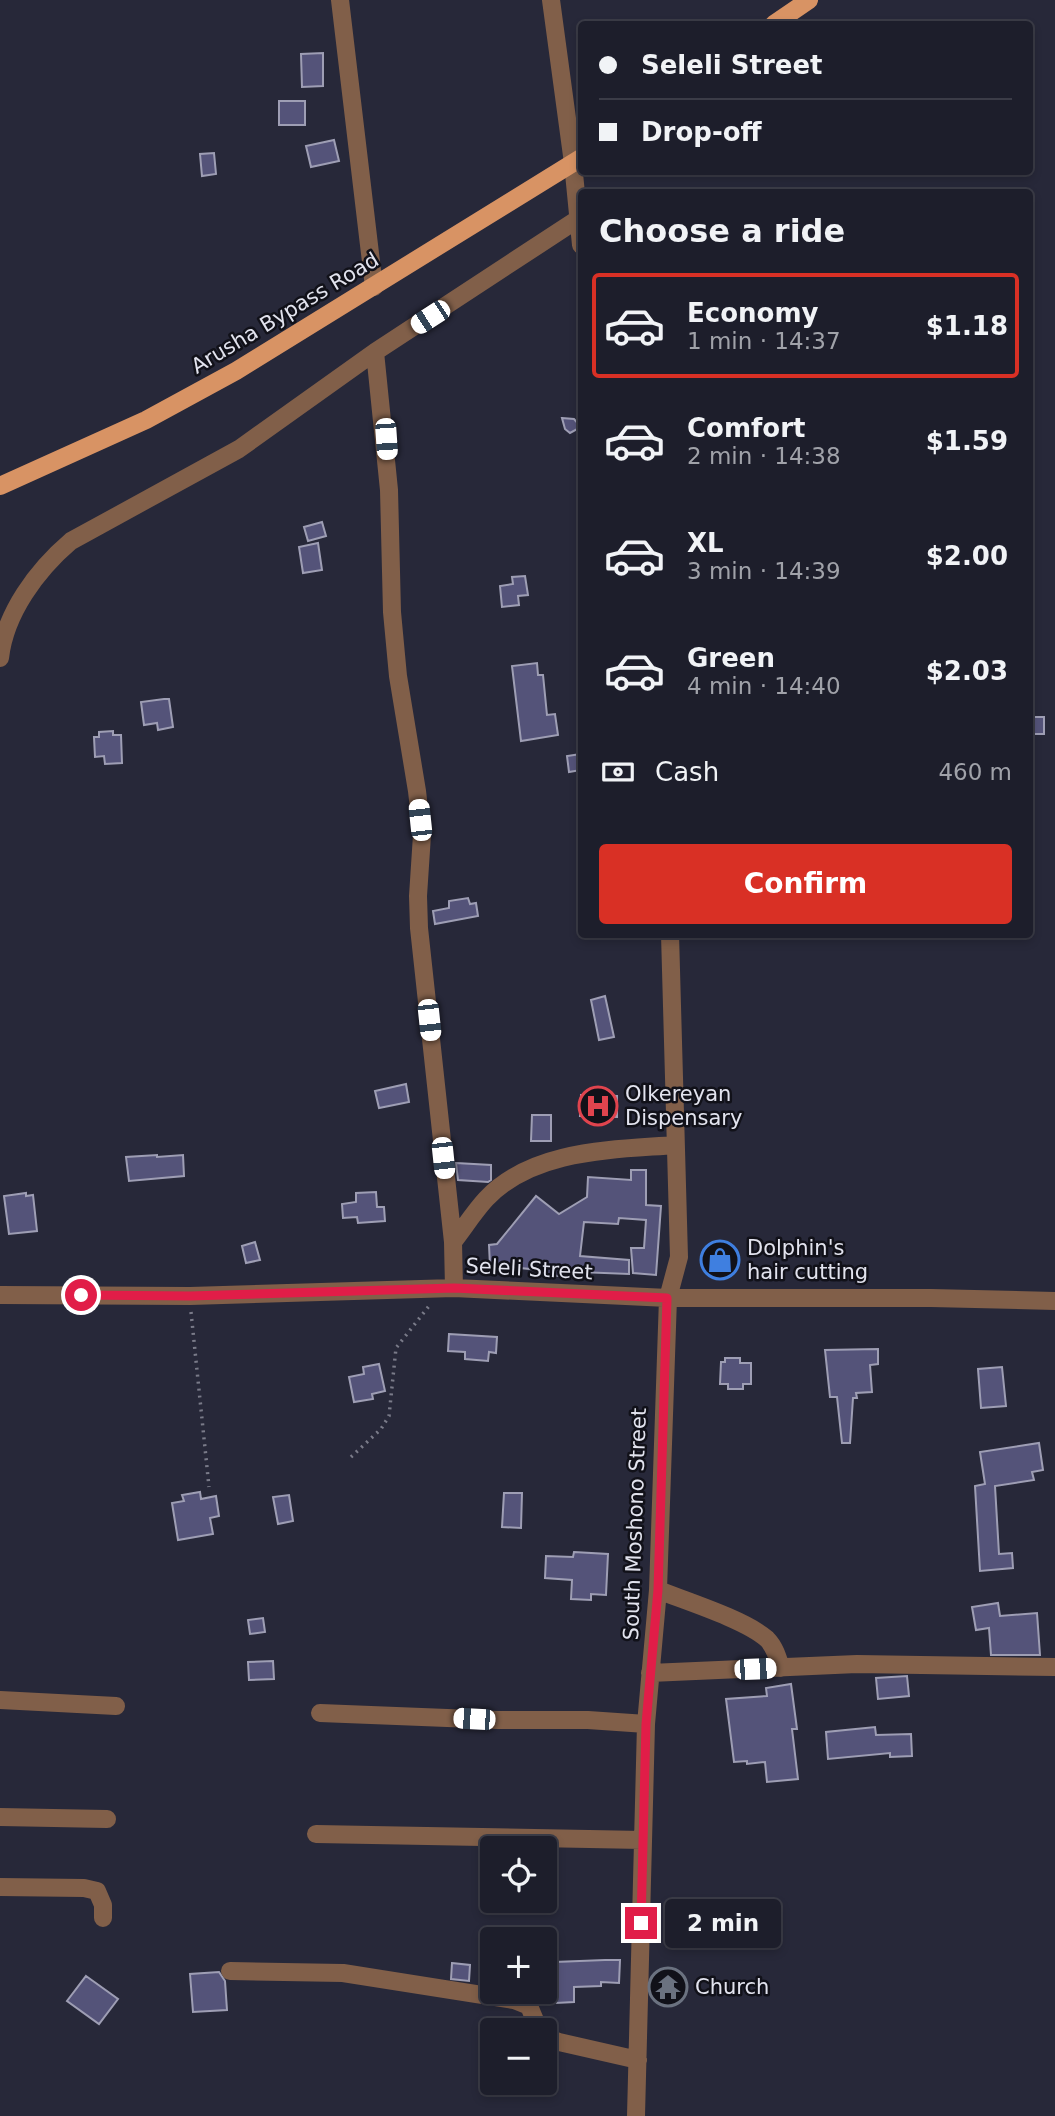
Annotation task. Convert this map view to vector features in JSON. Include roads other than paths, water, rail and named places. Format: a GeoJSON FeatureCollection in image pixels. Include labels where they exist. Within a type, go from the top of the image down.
{"type":"FeatureCollection","features":[{"type":"Feature","properties":{"kind":"main road"},"geometry":{"type":"LineString","coordinates":[[778,21],[809,0]]}},
{"type":"Feature","properties":{"kind":"main road","name":"Arusha Bypass Road"},"geometry":{"type":"LineString","coordinates":[[0,486],[146,420],[236,371],[577,160]]}},
{"type":"Feature","properties":{"kind":"street"},"geometry":{"type":"LineString","coordinates":[[340,0],[374,287]]}},
{"type":"Feature","properties":{"kind":"street"},"geometry":{"type":"LineString","coordinates":[[0,658],[2,638],[19,602],[58,552],[71,541],[239,449],[375,352],[578,219],[577,160],[551,0]]}},
{"type":"Feature","properties":{"kind":"street"},"geometry":{"type":"LineString","coordinates":[[375,352],[389,489],[392,612],[398,676],[422,835],[419,928],[453,1242],[449,1288]]}},
{"type":"Feature","properties":{"kind":"street","name":"South Moshono Street"},"geometry":{"type":"LineString","coordinates":[[636,2116],[646,1724],[658,1590],[667,1298],[679,1257],[670,938]]}},
{"type":"Feature","properties":{"kind":"street"},"geometry":{"type":"LineString","coordinates":[[453,1242],[487,1198],[515,1176],[548,1163],[586,1153],[675,1145]]}},
{"type":"Feature","properties":{"kind":"street","name":"Seleli Street"},"geometry":{"type":"LineString","coordinates":[[0,1295],[190,1296],[449,1288],[667,1298],[1055,1301]]}},
{"type":"Feature","properties":{"kind":"street"},"geometry":{"type":"LineString","coordinates":[[658,1590],[745,1625],[767,1639],[776,1651],[781,1668]]}},
{"type":"Feature","properties":{"kind":"street"},"geometry":{"type":"LineString","coordinates":[[650,1673],[857,1664],[1055,1667]]}},
{"type":"Feature","properties":{"kind":"street"},"geometry":{"type":"LineString","coordinates":[[0,1700],[116,1706]]}},
{"type":"Feature","properties":{"kind":"street"},"geometry":{"type":"LineString","coordinates":[[320,1713],[646,1724]]}},
{"type":"Feature","properties":{"kind":"street"},"geometry":{"type":"LineString","coordinates":[[0,1817],[107,1819]]}},
{"type":"Feature","properties":{"kind":"street"},"geometry":{"type":"LineString","coordinates":[[316,1834],[643,1840]]}},
{"type":"Feature","properties":{"kind":"street"},"geometry":{"type":"LineString","coordinates":[[0,1887],[84,1888],[97,1891],[103,1905],[103,1918]]}},
{"type":"Feature","properties":{"kind":"street"},"geometry":{"type":"LineString","coordinates":[[230,1971],[343,1973],[514,2000],[529,2006],[534,2018]]}},
{"type":"Feature","properties":{"kind":"street"},"geometry":{"type":"LineString","coordinates":[[557,2041],[638,2060]]}},
{"type":"Feature","properties":{"kind":"place","name":"Olkereyan Dispensary"},"geometry":{"type":"Point","coordinates":[598,1106]}},
{"type":"Feature","properties":{"kind":"place","name":"Dolphin's hair cutting"},"geometry":{"type":"Point","coordinates":[720,1260]}},
{"type":"Feature","properties":{"kind":"place","name":"Church"},"geometry":{"type":"Point","coordinates":[668,1987]}}]}
